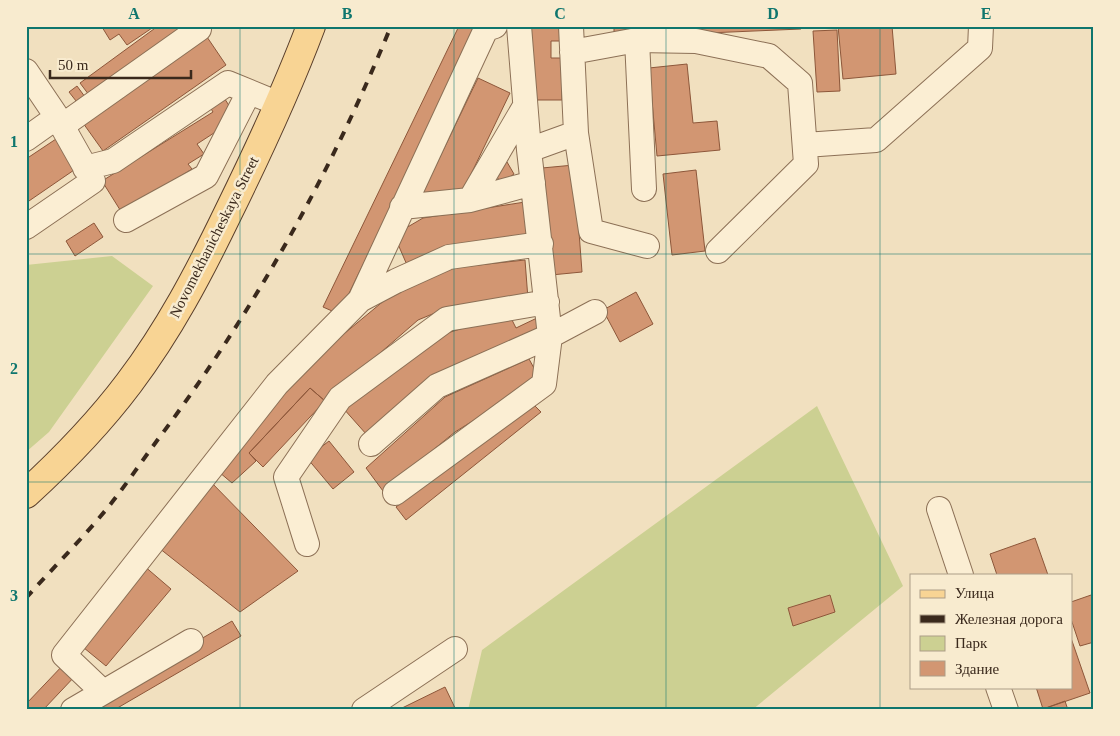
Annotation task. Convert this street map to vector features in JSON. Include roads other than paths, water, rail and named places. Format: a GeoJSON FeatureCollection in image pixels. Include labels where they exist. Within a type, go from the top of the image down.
{"type":"FeatureCollection","features":[{"type":"Feature","properties":{"kind":"main road","name":"Novomekhanicheskaya Street"},"geometry":{"type":"LineString","coordinates":[[26,494],[99,420],[129,384],[187,297],[246,176],[278,104],[304,29]]}},
{"type":"Feature","properties":{"kind":"lane"},"geometry":{"type":"LineString","coordinates":[[360,300],[486,29],[495,26]]}},
{"type":"Feature","properties":{"kind":"lane"},"geometry":{"type":"LineString","coordinates":[[395,493],[544,384],[550,336],[529,150],[518,26]]}},
{"type":"Feature","properties":{"kind":"lane"},"geometry":{"type":"LineString","coordinates":[[571,26],[576,133],[591,231],[647,246]]}},
{"type":"Feature","properties":{"kind":"lane"},"geometry":{"type":"LineString","coordinates":[[805,146],[876,140],[980,48],[980,26]]}},
{"type":"Feature","properties":{"kind":"lane"},"geometry":{"type":"LineString","coordinates":[[26,139],[59,122],[199,29]]}},
{"type":"Feature","properties":{"kind":"lane"},"geometry":{"type":"LineString","coordinates":[[572,52],[637,40],[696,41],[769,56],[800,83],[806,164],[718,251]]}},
{"type":"Feature","properties":{"kind":"lane"},"geometry":{"type":"LineString","coordinates":[[637,40],[644,189]]}},
{"type":"Feature","properties":{"kind":"lane"},"geometry":{"type":"LineString","coordinates":[[26,71],[59,122],[93,182],[26,227]]}},
{"type":"Feature","properties":{"kind":"lane"},"geometry":{"type":"LineString","coordinates":[[85,168],[113,161],[228,83],[278,104]]}},
{"type":"Feature","properties":{"kind":"lane"},"geometry":{"type":"LineString","coordinates":[[126,220],[206,176],[249,92]]}},
{"type":"Feature","properties":{"kind":"lane"},"geometry":{"type":"LineString","coordinates":[[470,200],[525,106]]}},
{"type":"Feature","properties":{"kind":"lane"},"geometry":{"type":"LineString","coordinates":[[529,150],[576,133]]}},
{"type":"Feature","properties":{"kind":"lane"},"geometry":{"type":"LineString","coordinates":[[402,207],[470,200],[533,183]]}},
{"type":"Feature","properties":{"kind":"lane"},"geometry":{"type":"LineString","coordinates":[[104,692],[64,655],[277,384],[360,300],[448,257],[541,244]]}},
{"type":"Feature","properties":{"kind":"lane"},"geometry":{"type":"LineString","coordinates":[[307,544],[286,477],[340,398],[447,319],[547,302]]}},
{"type":"Feature","properties":{"kind":"lane"},"geometry":{"type":"LineString","coordinates":[[371,444],[437,386],[550,336],[594,312]]}},
{"type":"Feature","properties":{"kind":"lane"},"geometry":{"type":"LineString","coordinates":[[940,509],[961,574]]}},
{"type":"Feature","properties":{"kind":"lane"},"geometry":{"type":"LineString","coordinates":[[73,710],[191,641]]}},
{"type":"Feature","properties":{"kind":"lane"},"geometry":{"type":"LineString","coordinates":[[364,710],[455,649]]}},
{"type":"Feature","properties":{"kind":"lane"},"geometry":{"type":"LineString","coordinates":[[998,688],[1006,710]]}},
{"type":"Feature","properties":{"kind":"railway"},"geometry":{"type":"LineString","coordinates":[[26,598],[112,502],[194,390],[227,341],[288,240],[316,187],[343,135],[391,26]]}}]}
